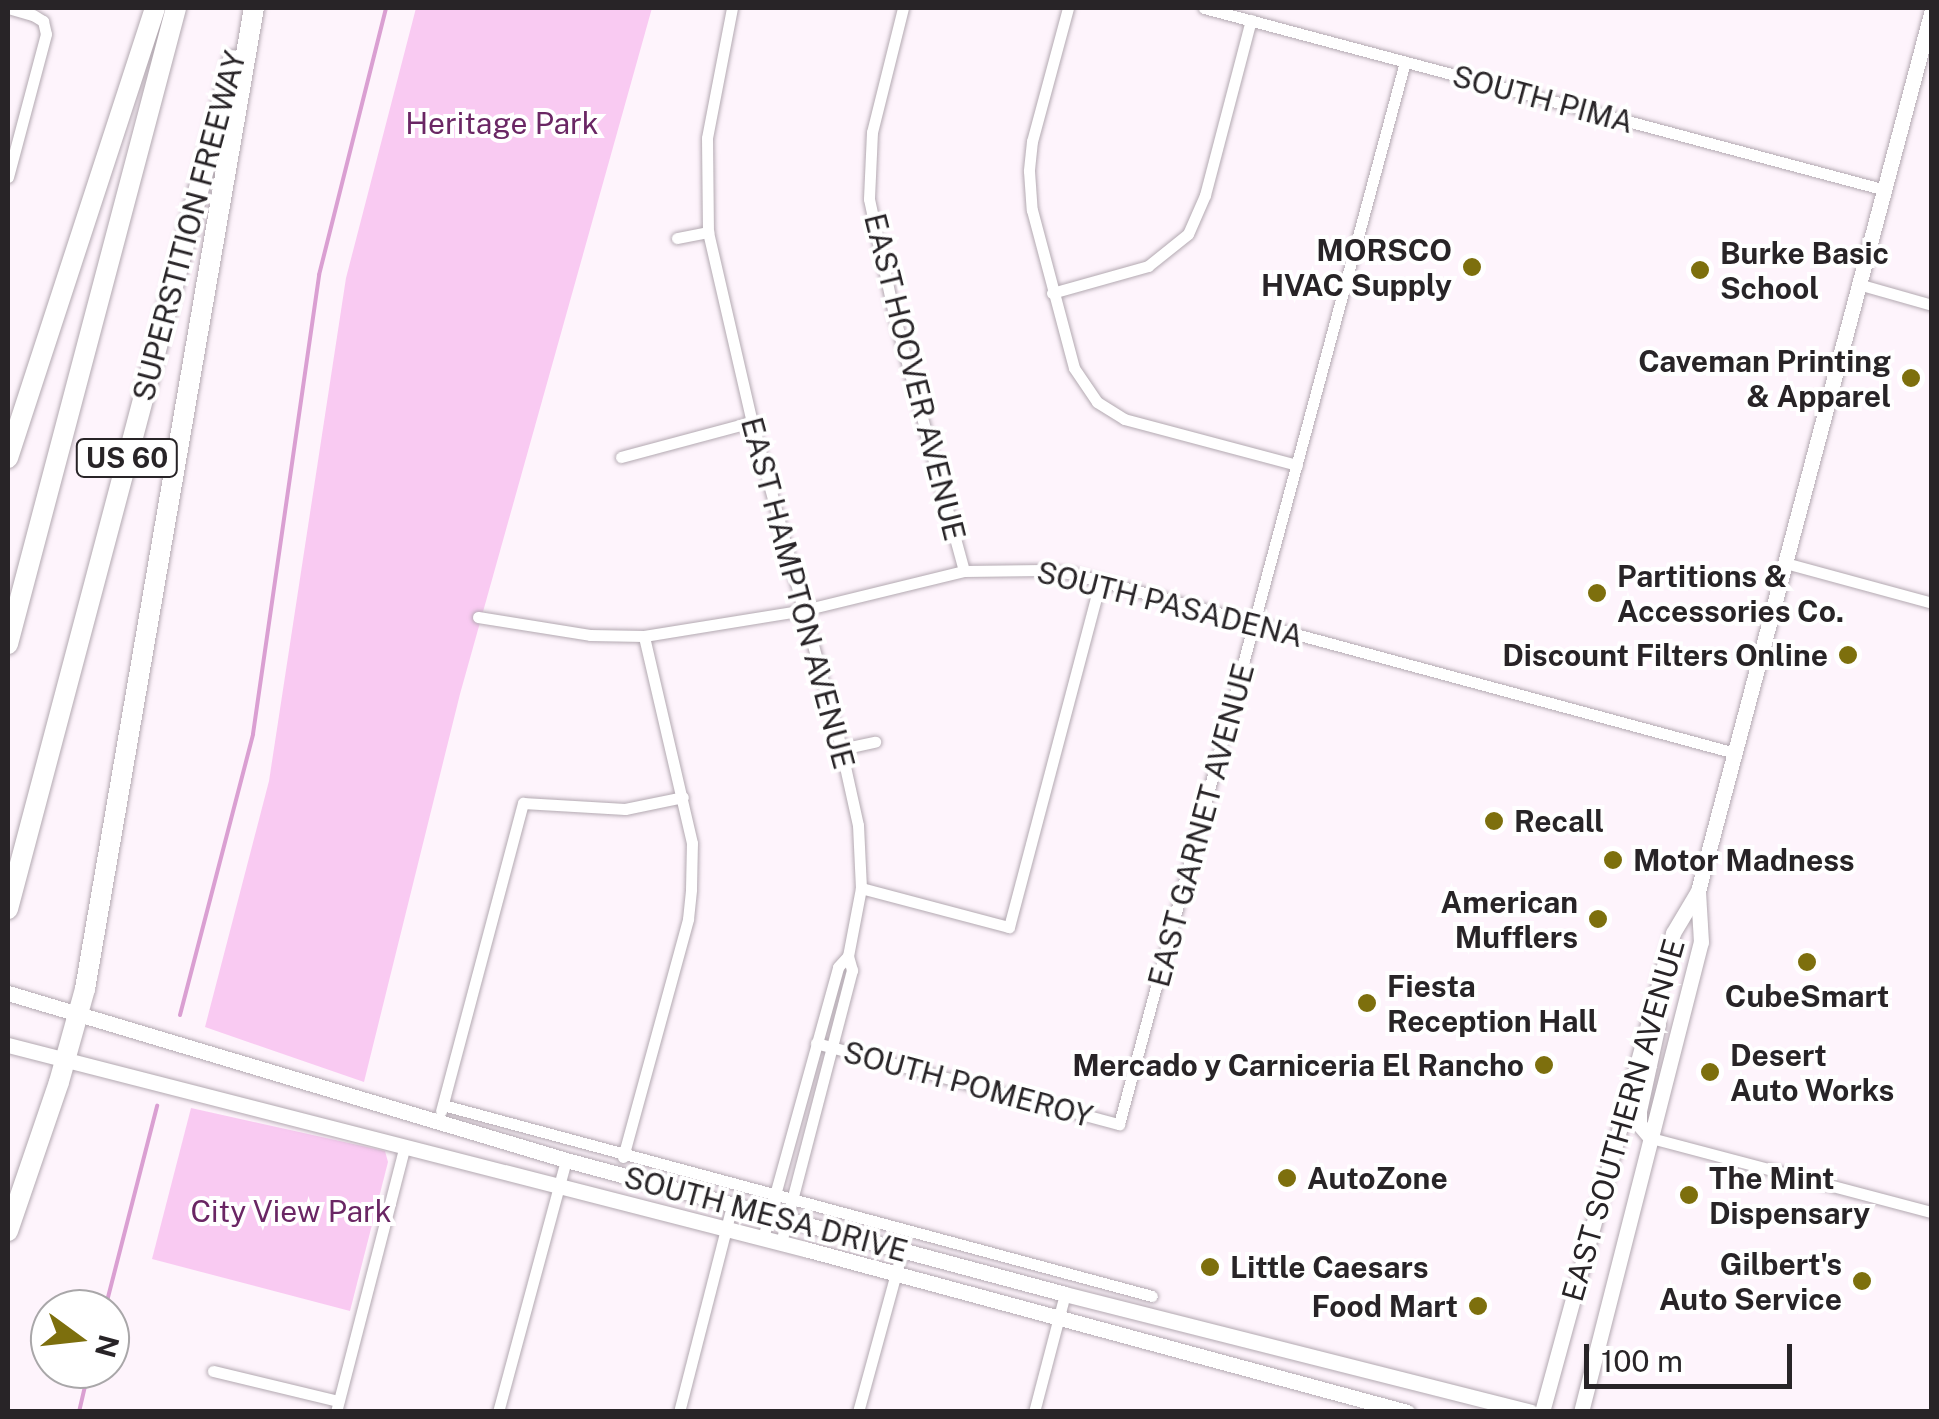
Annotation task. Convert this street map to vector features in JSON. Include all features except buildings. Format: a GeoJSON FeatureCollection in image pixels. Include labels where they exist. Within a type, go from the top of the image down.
{"type":"FeatureCollection","features":[{"type":"Feature","properties":{"kind":"highway"},"geometry":{"type":"LineString","coordinates":[[8,458],[155,8]]}},
{"type":"Feature","properties":{"kind":"highway","name":"US 60"},"geometry":{"type":"LineString","coordinates":[[8,644],[176,8]]}},
{"type":"Feature","properties":{"kind":"highway"},"geometry":{"type":"LineString","coordinates":[[8,1231],[78,1012],[250,8]]}},
{"type":"Feature","properties":{"kind":"highway","name":"SUPERSTITION FREEWAY"},"geometry":{"type":"LineString","coordinates":[[8,909],[250,8]]}},
{"type":"Feature","properties":{"kind":"main road","name":"EAST SOUTHERN AVENUE"},"geometry":{"type":"LineString","coordinates":[[1542,1412],[1674,933],[1698,891],[1932,10]]}},
{"type":"Feature","properties":{"kind":"main road","name":"EAST SOUTHERN AVENUE"},"geometry":{"type":"LineString","coordinates":[[1580,1412],[1700,942],[1698,891]]}},
{"type":"Feature","properties":{"kind":"main road","name":"SOUTH MESA DRIVE"},"geometry":{"type":"LineString","coordinates":[[8,993],[440,1112],[566,1160],[787,1221],[1530,1412]]}},
{"type":"Feature","properties":{"kind":"main road"},"geometry":{"type":"LineString","coordinates":[[1651,1138],[1638,1124],[1658,1024],[1653,1004]]}},
{"type":"Feature","properties":{"kind":"main road","name":"SOUTH MESA DRIVE"},"geometry":{"type":"LineString","coordinates":[[16,1048],[763,1238],[1407,1412]]}},
{"type":"Feature","properties":{"kind":"street"},"geometry":{"type":"LineString","coordinates":[[8,8],[33,15],[43,22],[46,34],[8,177]]}},
{"type":"Feature","properties":{"kind":"street","name":"EAST HAMPTON AVENUE"},"geometry":{"type":"LineString","coordinates":[[732,8],[707,138],[708,232],[752,422],[841,749],[858,825],[861,888],[848,956],[852,970],[781,1243]]}},
{"type":"Feature","properties":{"kind":"street","name":"EAST HOOVER AVENUE"},"geometry":{"type":"LineString","coordinates":[[903,8],[872,132],[870,199],[894,315],[964,570]]}},
{"type":"Feature","properties":{"kind":"street"},"geometry":{"type":"LineString","coordinates":[[1068,8],[1032,141],[1030,170],[1032,210],[1052,292],[1083,386],[1108,410],[1141,424],[1297,465]]}},
{"type":"Feature","properties":{"kind":"street","name":"SOUTH PIMA"},"geometry":{"type":"LineString","coordinates":[[1204,8],[1882,188]]}},
{"type":"Feature","properties":{"kind":"street"},"geometry":{"type":"LineString","coordinates":[[1052,292],[1148,266],[1188,234],[1206,195],[1251,20]]}},
{"type":"Feature","properties":{"kind":"street","name":"EAST GARNET AVENUE"},"geometry":{"type":"LineString","coordinates":[[1119,1124],[1405,62]]}},
{"type":"Feature","properties":{"kind":"street"},"geometry":{"type":"LineString","coordinates":[[676,238],[708,232]]}},
{"type":"Feature","properties":{"kind":"street"},"geometry":{"type":"LineString","coordinates":[[1858,284],[1932,304]]}},
{"type":"Feature","properties":{"kind":"street"},"geometry":{"type":"LineString","coordinates":[[621,457],[752,422]]}},
{"type":"Feature","properties":{"kind":"street"},"geometry":{"type":"LineString","coordinates":[[1785,564],[1932,602]]}},
{"type":"Feature","properties":{"kind":"street","name":"SOUTH PASADENA"},"geometry":{"type":"LineString","coordinates":[[478,618],[590,635],[644,636],[804,610],[964,570],[1043,570],[1735,753]]}},
{"type":"Feature","properties":{"kind":"street"},"geometry":{"type":"LineString","coordinates":[[861,888],[1009,928],[1100,582]]}},
{"type":"Feature","properties":{"kind":"street"},"geometry":{"type":"LineString","coordinates":[[623,1157],[688,919],[692,843],[644,636]]}},
{"type":"Feature","properties":{"kind":"street"},"geometry":{"type":"LineString","coordinates":[[841,749],[875,742]]}},
{"type":"Feature","properties":{"kind":"street"},"geometry":{"type":"LineString","coordinates":[[440,1112],[523,803],[625,810],[683,797]]}},
{"type":"Feature","properties":{"kind":"street","name":"EAST HAMPTON AVENUE"},"geometry":{"type":"LineString","coordinates":[[763,1238],[838,967],[848,956]]}},
{"type":"Feature","properties":{"kind":"street","name":"SOUTH POMEROY"},"geometry":{"type":"LineString","coordinates":[[816,1044],[1119,1124]]}},
{"type":"Feature","properties":{"kind":"street","name":"SOUTH MESA DRIVE"},"geometry":{"type":"LineString","coordinates":[[440,1112],[1152,1296]]}},
{"type":"Feature","properties":{"kind":"street"},"geometry":{"type":"LineString","coordinates":[[1651,1138],[1932,1212]]}},
{"type":"Feature","properties":{"kind":"street"},"geometry":{"type":"LineString","coordinates":[[213,1371],[337,1406],[405,1146]]}},
{"type":"Feature","properties":{"kind":"street"},"geometry":{"type":"LineString","coordinates":[[498,1412],[566,1160]]}},
{"type":"Feature","properties":{"kind":"street"},"geometry":{"type":"LineString","coordinates":[[678,1412],[732,1205]]}},
{"type":"Feature","properties":{"kind":"street"},"geometry":{"type":"LineString","coordinates":[[858,1412],[902,1251]]}},
{"type":"Feature","properties":{"kind":"street"},"geometry":{"type":"LineString","coordinates":[[1034,1412],[1065,1294]]}},
{"type":"Feature","properties":{"kind":"green space","name":"Heritage Park"},"geometry":{"type":"Polygon","coordinates":[[[416,8],[652,8],[460,694],[364,1082],[205,1027],[269,781],[346,278],[416,8]]]}},
{"type":"Feature","properties":{"kind":"green space","name":"City View Park"},"geometry":{"type":"Polygon","coordinates":[[[191,1108],[385,1151],[388,1162],[350,1311],[152,1259],[191,1108]]]}},
{"type":"Feature","properties":{"kind":"waterway"},"geometry":{"type":"LineString","coordinates":[[180,1015],[253,734],[319,275],[386,8]]}},
{"type":"Feature","properties":{"kind":"waterway"},"geometry":{"type":"LineString","coordinates":[[110,1289],[157,1106]]}},
{"type":"Feature","properties":{"kind":"waterway"},"geometry":{"type":"LineString","coordinates":[[79,1412],[84,1389]]}},
{"type":"Feature","properties":{"kind":"place","name":"MORSCO HVAC Supply"},"geometry":{"type":"Point","coordinates":[1472,267]}},
{"type":"Feature","properties":{"kind":"place","name":"Burke Basic School"},"geometry":{"type":"Point","coordinates":[1700,270]}},
{"type":"Feature","properties":{"kind":"place","name":"Caveman Printing & Apparel"},"geometry":{"type":"Point","coordinates":[1911,378]}},
{"type":"Feature","properties":{"kind":"place","name":"Partitions & Accessories Co."},"geometry":{"type":"Point","coordinates":[1597,593]}},
{"type":"Feature","properties":{"kind":"place","name":"Discount Filters Online"},"geometry":{"type":"Point","coordinates":[1848,655]}},
{"type":"Feature","properties":{"kind":"place","name":"Recall"},"geometry":{"type":"Point","coordinates":[1494,821]}},
{"type":"Feature","properties":{"kind":"place","name":"Motor Madness"},"geometry":{"type":"Point","coordinates":[1613,860]}},
{"type":"Feature","properties":{"kind":"place","name":"American Mufflers"},"geometry":{"type":"Point","coordinates":[1598,919]}},
{"type":"Feature","properties":{"kind":"place","name":"CubeSmart"},"geometry":{"type":"Point","coordinates":[1807,962]}},
{"type":"Feature","properties":{"kind":"place","name":"Fiesta Reception Hall"},"geometry":{"type":"Point","coordinates":[1367,1003]}},
{"type":"Feature","properties":{"kind":"place","name":"Mercado y Carniceria El Rancho"},"geometry":{"type":"Point","coordinates":[1544,1065]}},
{"type":"Feature","properties":{"kind":"place","name":"Desert Auto Works"},"geometry":{"type":"Point","coordinates":[1710,1072]}},
{"type":"Feature","properties":{"kind":"place","name":"AutoZone"},"geometry":{"type":"Point","coordinates":[1287,1178]}},
{"type":"Feature","properties":{"kind":"place","name":"The Mint Dispensary"},"geometry":{"type":"Point","coordinates":[1689,1195]}},
{"type":"Feature","properties":{"kind":"place","name":"Little Caesars"},"geometry":{"type":"Point","coordinates":[1210,1267]}},
{"type":"Feature","properties":{"kind":"place","name":"Gilbert's Auto Service"},"geometry":{"type":"Point","coordinates":[1862,1281]}},
{"type":"Feature","properties":{"kind":"place","name":"Food Mart"},"geometry":{"type":"Point","coordinates":[1478,1306]}}]}
